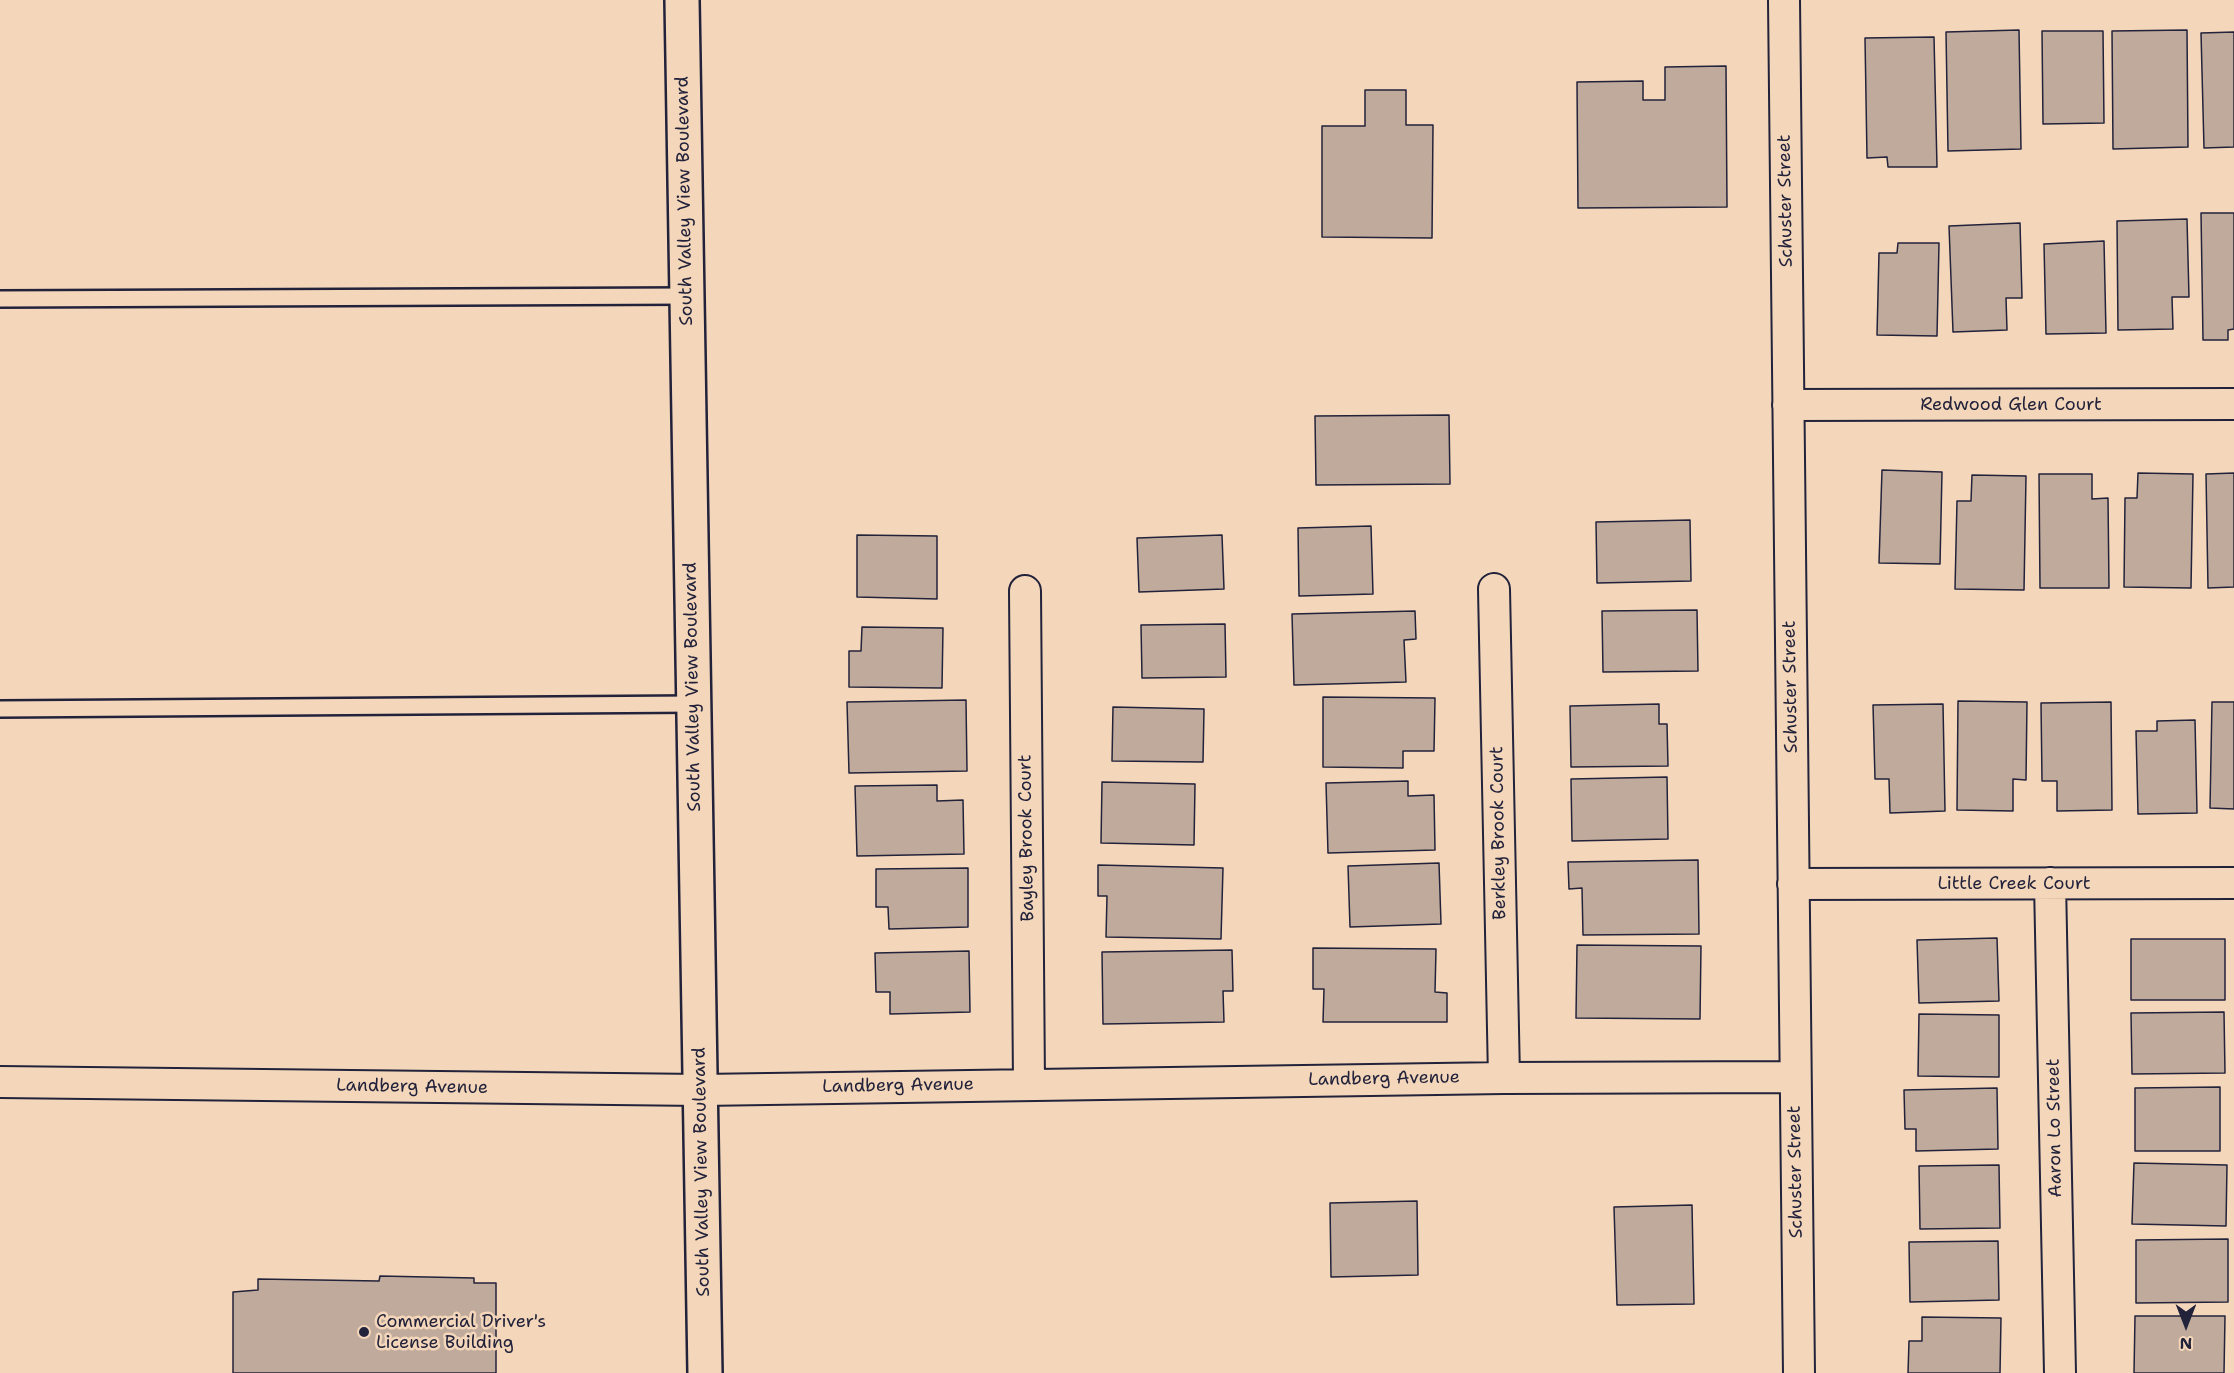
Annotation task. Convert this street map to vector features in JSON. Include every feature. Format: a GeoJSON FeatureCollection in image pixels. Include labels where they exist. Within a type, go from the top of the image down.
{"type":"FeatureCollection","features":[{"type":"Feature","properties":{"kind":"main road","name":"South Valley View Boulevard"},"geometry":{"type":"LineString","coordinates":[[682,0],[705,1373]]}},
{"type":"Feature","properties":{"kind":"street","name":"Schuster Street"},"geometry":{"type":"LineString","coordinates":[[1784,0],[1799,1373]]}},
{"type":"Feature","properties":{"kind":"street","name":"Redwood Glen Court"},"geometry":{"type":"LineString","coordinates":[[1788,405],[2234,404]]}},
{"type":"Feature","properties":{"kind":"street","name":"Berkley Brook Court"},"geometry":{"type":"LineString","coordinates":[[1494,589],[1504,1078]]}},
{"type":"Feature","properties":{"kind":"street","name":"Bayley Brook Court"},"geometry":{"type":"LineString","coordinates":[[1025,591],[1029,1084]]}},
{"type":"Feature","properties":{"kind":"street","name":"Little Creek Court"},"geometry":{"type":"LineString","coordinates":[[1793,884],[2234,883]]}},
{"type":"Feature","properties":{"kind":"street","name":"Aaron Lo Street"},"geometry":{"type":"LineString","coordinates":[[2050,884],[2060,1373]]}},
{"type":"Feature","properties":{"kind":"street","name":"Landberg Avenue"},"geometry":{"type":"LineString","coordinates":[[0,1082],[701,1090],[1504,1078],[1796,1077]]}},
{"type":"Feature","properties":{"kind":"lane"},"geometry":{"type":"LineString","coordinates":[[0,299],[687,296]]}},
{"type":"Feature","properties":{"kind":"lane"},"geometry":{"type":"LineString","coordinates":[[0,709],[694,704]]}},
{"type":"Feature","properties":{"kind":"building"},"geometry":{"type":"Polygon","coordinates":[[[2019,30],[2021,149],[1948,151],[1946,32],[2019,30]]]}},
{"type":"Feature","properties":{"kind":"building"},"geometry":{"type":"Polygon","coordinates":[[[2187,30],[2188,147],[2113,149],[2112,31],[2187,30]]]}},
{"type":"Feature","properties":{"kind":"building"},"geometry":{"type":"Polygon","coordinates":[[[2042,31],[2103,31],[2104,123],[2043,124],[2042,31]]]}},
{"type":"Feature","properties":{"kind":"building"},"geometry":{"type":"Polygon","coordinates":[[[2234,32],[2234,147],[2204,148],[2201,33],[2234,32]]]}},
{"type":"Feature","properties":{"kind":"building"},"geometry":{"type":"Polygon","coordinates":[[[1934,37],[1937,167],[1888,167],[1887,157],[1867,158],[1865,38],[1934,37]]]}},
{"type":"Feature","properties":{"kind":"building"},"geometry":{"type":"Polygon","coordinates":[[[1726,66],[1727,207],[1578,208],[1577,82],[1643,81],[1643,100],[1665,100],[1665,67],[1726,66]]]}},
{"type":"Feature","properties":{"kind":"building"},"geometry":{"type":"Polygon","coordinates":[[[1365,90],[1406,90],[1406,125],[1433,125],[1432,238],[1322,237],[1322,126],[1365,126],[1365,90]]]}},
{"type":"Feature","properties":{"kind":"building"},"geometry":{"type":"Polygon","coordinates":[[[2201,213],[2234,213],[2234,329],[2228,330],[2228,340],[2203,340],[2201,213]]]}},
{"type":"Feature","properties":{"kind":"building"},"geometry":{"type":"Polygon","coordinates":[[[2187,219],[2189,297],[2172,297],[2173,329],[2118,330],[2117,221],[2187,219]]]}},
{"type":"Feature","properties":{"kind":"building"},"geometry":{"type":"Polygon","coordinates":[[[2020,223],[2022,298],[2006,298],[2007,330],[1953,332],[1949,226],[2020,223]]]}},
{"type":"Feature","properties":{"kind":"building"},"geometry":{"type":"Polygon","coordinates":[[[2104,241],[2106,333],[2046,334],[2044,244],[2104,241]]]}},
{"type":"Feature","properties":{"kind":"building"},"geometry":{"type":"Polygon","coordinates":[[[1898,243],[1939,243],[1937,336],[1877,335],[1879,253],[1897,253],[1898,243]]]}},
{"type":"Feature","properties":{"kind":"building"},"geometry":{"type":"Polygon","coordinates":[[[1449,415],[1450,484],[1316,485],[1315,416],[1449,415]]]}},
{"type":"Feature","properties":{"kind":"building"},"geometry":{"type":"Polygon","coordinates":[[[1882,470],[1942,472],[1940,564],[1879,563],[1882,470]]]}},
{"type":"Feature","properties":{"kind":"building"},"geometry":{"type":"Polygon","coordinates":[[[2138,473],[2193,474],[2191,588],[2124,587],[2125,498],[2137,498],[2138,473]]]}},
{"type":"Feature","properties":{"kind":"building"},"geometry":{"type":"Polygon","coordinates":[[[2234,473],[2234,587],[2208,588],[2206,474],[2234,473]]]}},
{"type":"Feature","properties":{"kind":"building"},"geometry":{"type":"Polygon","coordinates":[[[2039,474],[2092,474],[2092,499],[2108,498],[2109,588],[2040,588],[2039,474]]]}},
{"type":"Feature","properties":{"kind":"building"},"geometry":{"type":"Polygon","coordinates":[[[1972,475],[2026,476],[2024,590],[1955,589],[1957,501],[1971,501],[1972,475]]]}},
{"type":"Feature","properties":{"kind":"building"},"geometry":{"type":"Polygon","coordinates":[[[1690,520],[1691,581],[1597,583],[1596,522],[1690,520]]]}},
{"type":"Feature","properties":{"kind":"building"},"geometry":{"type":"Polygon","coordinates":[[[1371,526],[1373,594],[1299,596],[1298,528],[1371,526]]]}},
{"type":"Feature","properties":{"kind":"building"},"geometry":{"type":"Polygon","coordinates":[[[857,535],[937,536],[937,599],[857,597],[857,535]]]}},
{"type":"Feature","properties":{"kind":"building"},"geometry":{"type":"Polygon","coordinates":[[[1222,535],[1224,589],[1139,592],[1137,538],[1222,535]]]}},
{"type":"Feature","properties":{"kind":"building"},"geometry":{"type":"Polygon","coordinates":[[[1697,610],[1698,671],[1603,672],[1602,611],[1697,610]]]}},
{"type":"Feature","properties":{"kind":"building"},"geometry":{"type":"Polygon","coordinates":[[[1415,611],[1416,639],[1404,640],[1406,682],[1294,685],[1292,614],[1415,611]]]}},
{"type":"Feature","properties":{"kind":"building"},"geometry":{"type":"Polygon","coordinates":[[[1225,624],[1226,677],[1142,678],[1141,625],[1225,624]]]}},
{"type":"Feature","properties":{"kind":"building"},"geometry":{"type":"Polygon","coordinates":[[[862,627],[943,628],[942,688],[849,687],[849,651],[861,651],[862,627]]]}},
{"type":"Feature","properties":{"kind":"building"},"geometry":{"type":"Polygon","coordinates":[[[1323,697],[1435,698],[1434,751],[1403,751],[1403,768],[1323,767],[1323,697]]]}},
{"type":"Feature","properties":{"kind":"building"},"geometry":{"type":"Polygon","coordinates":[[[966,700],[967,771],[849,773],[847,702],[966,700]]]}},
{"type":"Feature","properties":{"kind":"building"},"geometry":{"type":"Polygon","coordinates":[[[1958,701],[2027,702],[2026,780],[2013,779],[2013,811],[1957,810],[1958,701]]]}},
{"type":"Feature","properties":{"kind":"building"},"geometry":{"type":"Polygon","coordinates":[[[2111,702],[2112,810],[2057,811],[2057,781],[2042,781],[2041,703],[2111,702]]]}},
{"type":"Feature","properties":{"kind":"building"},"geometry":{"type":"Polygon","coordinates":[[[2212,702],[2234,702],[2234,809],[2210,808],[2212,702]]]}},
{"type":"Feature","properties":{"kind":"building"},"geometry":{"type":"Polygon","coordinates":[[[1659,704],[1659,724],[1667,724],[1668,766],[1571,767],[1570,706],[1659,704]]]}},
{"type":"Feature","properties":{"kind":"building"},"geometry":{"type":"Polygon","coordinates":[[[1943,704],[1945,811],[1890,813],[1889,779],[1875,779],[1873,705],[1943,704]]]}},
{"type":"Feature","properties":{"kind":"building"},"geometry":{"type":"Polygon","coordinates":[[[1113,707],[1204,709],[1203,762],[1112,761],[1113,707]]]}},
{"type":"Feature","properties":{"kind":"building"},"geometry":{"type":"Polygon","coordinates":[[[2195,720],[2197,813],[2138,814],[2136,731],[2157,731],[2157,721],[2195,720]]]}},
{"type":"Feature","properties":{"kind":"building"},"geometry":{"type":"Polygon","coordinates":[[[1667,777],[1668,839],[1572,841],[1571,779],[1667,777]]]}},
{"type":"Feature","properties":{"kind":"building"},"geometry":{"type":"Polygon","coordinates":[[[1408,781],[1408,796],[1434,795],[1435,850],[1328,853],[1326,783],[1408,781]]]}},
{"type":"Feature","properties":{"kind":"building"},"geometry":{"type":"Polygon","coordinates":[[[1102,782],[1195,784],[1194,845],[1101,843],[1102,782]]]}},
{"type":"Feature","properties":{"kind":"building"},"geometry":{"type":"Polygon","coordinates":[[[937,785],[937,801],[963,800],[964,854],[857,856],[855,786],[937,785]]]}},
{"type":"Feature","properties":{"kind":"building"},"geometry":{"type":"Polygon","coordinates":[[[1698,860],[1699,934],[1583,935],[1582,888],[1569,889],[1568,862],[1698,860]]]}},
{"type":"Feature","properties":{"kind":"building"},"geometry":{"type":"Polygon","coordinates":[[[1439,863],[1441,924],[1350,927],[1348,866],[1439,863]]]}},
{"type":"Feature","properties":{"kind":"building"},"geometry":{"type":"Polygon","coordinates":[[[1098,865],[1223,868],[1221,939],[1106,937],[1107,896],[1098,896],[1098,865]]]}},
{"type":"Feature","properties":{"kind":"building"},"geometry":{"type":"Polygon","coordinates":[[[968,868],[968,927],[889,929],[888,907],[876,907],[876,869],[968,868]]]}},
{"type":"Feature","properties":{"kind":"building"},"geometry":{"type":"Polygon","coordinates":[[[1997,938],[1999,1001],[1919,1003],[1917,940],[1997,938]]]}},
{"type":"Feature","properties":{"kind":"building"},"geometry":{"type":"Polygon","coordinates":[[[2131,939],[2225,939],[2225,1000],[2131,1000],[2131,939]]]}},
{"type":"Feature","properties":{"kind":"building"},"geometry":{"type":"Polygon","coordinates":[[[1577,945],[1701,946],[1700,1019],[1576,1018],[1577,945]]]}},
{"type":"Feature","properties":{"kind":"building"},"geometry":{"type":"Polygon","coordinates":[[[1313,948],[1436,949],[1435,992],[1447,993],[1447,1022],[1323,1022],[1324,989],[1313,989],[1313,948]]]}},
{"type":"Feature","properties":{"kind":"building"},"geometry":{"type":"Polygon","coordinates":[[[1232,950],[1233,991],[1223,991],[1224,1022],[1103,1024],[1102,952],[1232,950]]]}},
{"type":"Feature","properties":{"kind":"building"},"geometry":{"type":"Polygon","coordinates":[[[969,951],[970,1012],[890,1014],[890,992],[876,992],[875,953],[969,951]]]}},
{"type":"Feature","properties":{"kind":"building"},"geometry":{"type":"Polygon","coordinates":[[[2224,1012],[2225,1073],[2132,1074],[2131,1013],[2224,1012]]]}},
{"type":"Feature","properties":{"kind":"building"},"geometry":{"type":"Polygon","coordinates":[[[1919,1014],[1999,1015],[1999,1077],[1918,1076],[1919,1014]]]}},
{"type":"Feature","properties":{"kind":"building"},"geometry":{"type":"Polygon","coordinates":[[[2220,1087],[2220,1151],[2135,1151],[2135,1088],[2220,1087]]]}},
{"type":"Feature","properties":{"kind":"building"},"geometry":{"type":"Polygon","coordinates":[[[1997,1088],[1998,1149],[1916,1151],[1916,1129],[1905,1129],[1904,1090],[1997,1088]]]}},
{"type":"Feature","properties":{"kind":"building"},"geometry":{"type":"Polygon","coordinates":[[[2134,1163],[2227,1165],[2226,1226],[2132,1224],[2134,1163]]]}},
{"type":"Feature","properties":{"kind":"building"},"geometry":{"type":"Polygon","coordinates":[[[1999,1165],[2000,1228],[1920,1229],[1919,1166],[1999,1165]]]}},
{"type":"Feature","properties":{"kind":"building"},"geometry":{"type":"Polygon","coordinates":[[[1417,1201],[1418,1275],[1331,1277],[1330,1203],[1417,1201]]]}},
{"type":"Feature","properties":{"kind":"building"},"geometry":{"type":"Polygon","coordinates":[[[1692,1205],[1694,1304],[1617,1305],[1614,1207],[1692,1205]]]}},
{"type":"Feature","properties":{"kind":"building"},"geometry":{"type":"Polygon","coordinates":[[[2228,1239],[2228,1302],[2136,1303],[2136,1240],[2228,1239]]]}},
{"type":"Feature","properties":{"kind":"building"},"geometry":{"type":"Polygon","coordinates":[[[1998,1241],[1999,1300],[1910,1302],[1909,1242],[1998,1241]]]}},
{"type":"Feature","properties":{"kind":"building","name":"Commercial Driver's License Building"},"geometry":{"type":"Polygon","coordinates":[[[380,1276],[474,1278],[474,1283],[496,1283],[496,1373],[233,1373],[233,1292],[258,1290],[258,1279],[379,1281],[380,1276]]]}},
{"type":"Feature","properties":{"kind":"building"},"geometry":{"type":"Polygon","coordinates":[[[2135,1316],[2225,1316],[2224,1373],[2134,1373],[2135,1316]]]}},
{"type":"Feature","properties":{"kind":"building"},"geometry":{"type":"Polygon","coordinates":[[[1922,1317],[2001,1318],[2000,1373],[1908,1373],[1909,1341],[1922,1341],[1922,1317]]]}},
{"type":"Feature","properties":{"kind":"place","name":"Commercial Driver's License Building"},"geometry":{"type":"Point","coordinates":[364,1332]}}]}
